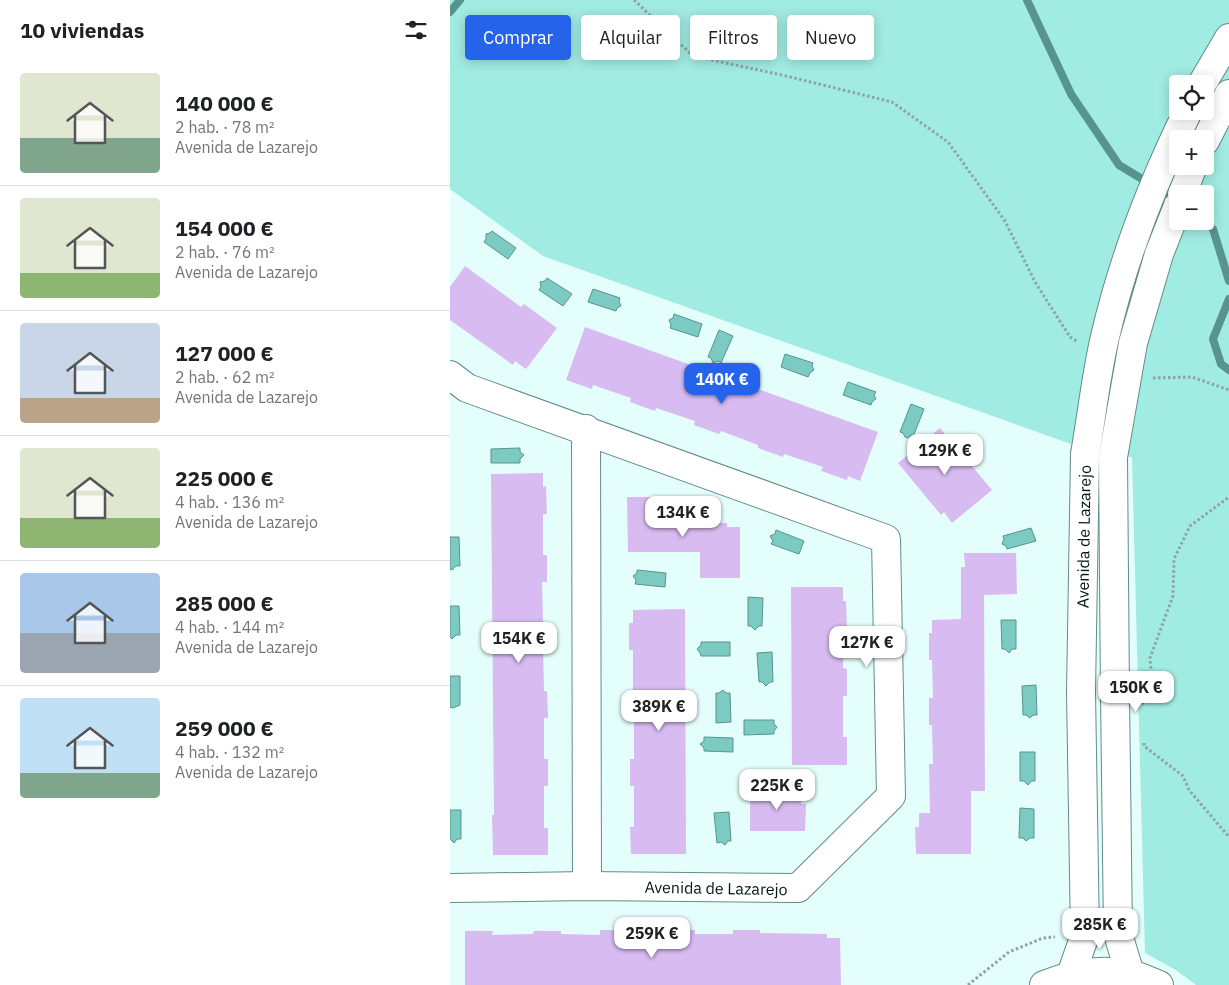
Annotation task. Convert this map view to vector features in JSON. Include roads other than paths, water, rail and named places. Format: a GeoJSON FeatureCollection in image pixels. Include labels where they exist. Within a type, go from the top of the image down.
{"type":"FeatureCollection","features":[{"type":"Feature","properties":{"kind":"street"},"geometry":{"type":"LineString","coordinates":[[1207,75],[1229,38]]}},
{"type":"Feature","properties":{"kind":"street"},"geometry":{"type":"LineString","coordinates":[[1211,130],[1229,94]]}},
{"type":"Feature","properties":{"kind":"street","name":"Avenida de Lazarejo"},"geometry":{"type":"LineString","coordinates":[[1071,975],[1085,935],[1081,692],[1085,454],[1105,337],[1132,243],[1171,146],[1184,120]]}},
{"type":"Feature","properties":{"kind":"street","name":"Avenida de Lazarejo"},"geometry":{"type":"LineString","coordinates":[[1130,974],[1118,934],[1113,457],[1133,344],[1158,254],[1169,228]]}},
{"type":"Feature","properties":{"kind":"street","name":"Avenida de Lazarejo"},"geometry":{"type":"LineString","coordinates":[[450,376],[467,388],[586,429],[886,539],[891,796],[798,888],[587,886],[450,888]]}},
{"type":"Feature","properties":{"kind":"street"},"geometry":{"type":"LineString","coordinates":[[586,429],[587,886]]}},
{"type":"Feature","properties":{"kind":"street"},"geometry":{"type":"LineString","coordinates":[[1044,985],[1071,975],[1100,971],[1130,974],[1159,985]]}},
{"type":"Feature","properties":{"kind":"waterway"},"geometry":{"type":"LineString","coordinates":[[450,12],[460,0]]}},
{"type":"Feature","properties":{"kind":"waterway"},"geometry":{"type":"LineString","coordinates":[[1027,0],[1071,94],[1119,165],[1169,195]]}},
{"type":"Feature","properties":{"kind":"waterway"},"geometry":{"type":"LineString","coordinates":[[1213,230],[1229,281]]}},
{"type":"Feature","properties":{"kind":"waterway"},"geometry":{"type":"LineString","coordinates":[[1229,299],[1213,339],[1221,364],[1229,370]]}}]}
